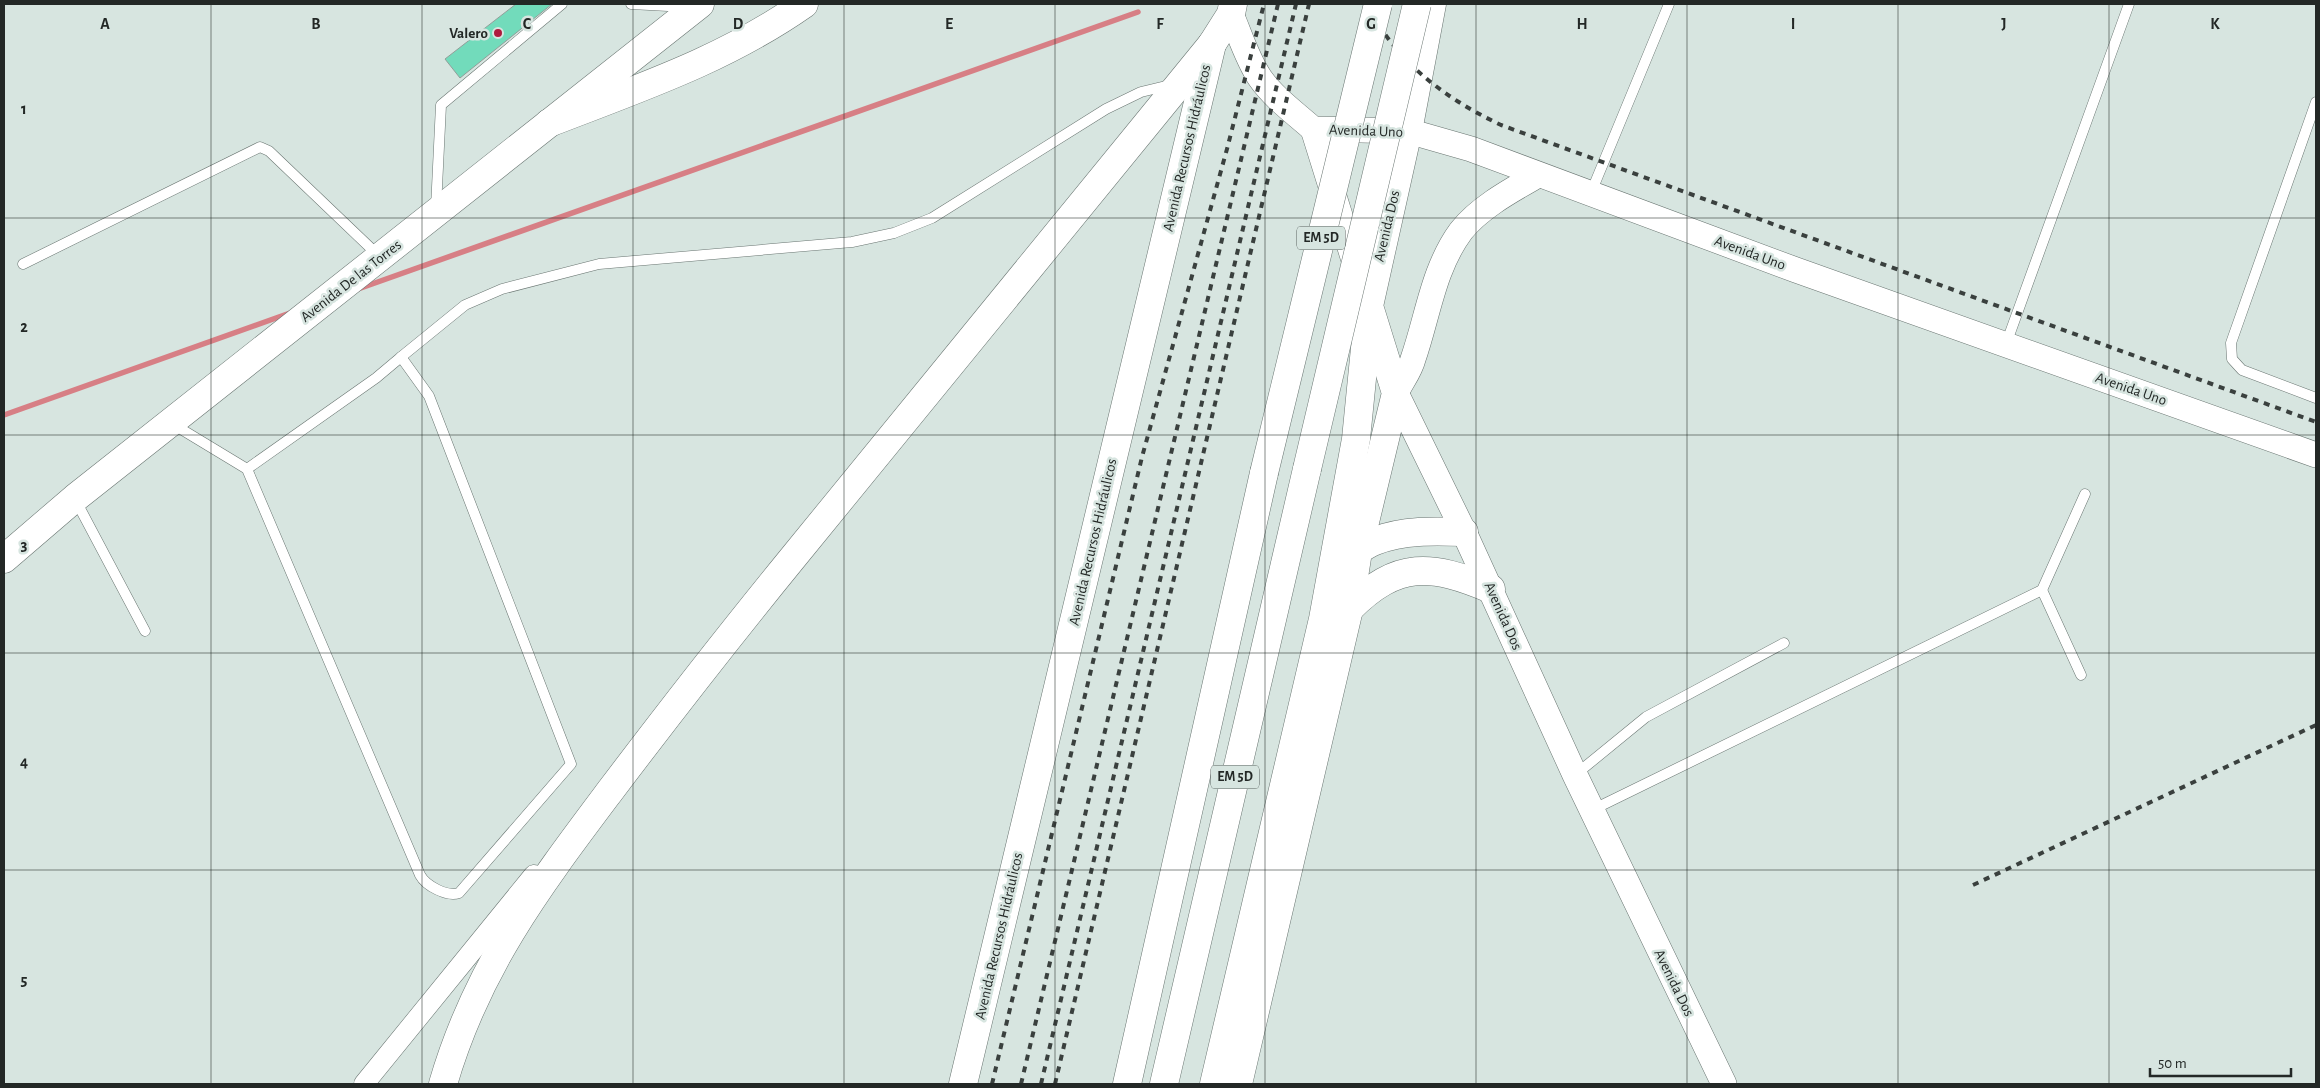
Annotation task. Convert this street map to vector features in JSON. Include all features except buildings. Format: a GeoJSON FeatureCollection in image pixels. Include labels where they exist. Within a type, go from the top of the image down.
{"type":"FeatureCollection","features":[{"type":"Feature","properties":{"kind":"main road"},"geometry":{"type":"LineString","coordinates":[[549,123],[716,57],[773,26],[804,4]]}},
{"type":"Feature","properties":{"kind":"main road","name":"EM 5D"},"geometry":{"type":"LineString","coordinates":[[1127,1084],[1264,473],[1378,4]]}},
{"type":"Feature","properties":{"kind":"main road","name":"EM 5D"},"geometry":{"type":"LineString","coordinates":[[1164,1084],[1417,4]]}},
{"type":"Feature","properties":{"kind":"main road","name":"Avenida Dos"},"geometry":{"type":"LineString","coordinates":[[1396,393],[1369,306],[1408,131],[1432,4]]}},
{"type":"Feature","properties":{"kind":"main road","name":"Avenida De las Torres"},"geometry":{"type":"LineString","coordinates":[[4,559],[75,498],[698,5]]}},
{"type":"Feature","properties":{"kind":"main road","name":"Avenida Recursos Hidráulicos"},"geometry":{"type":"LineString","coordinates":[[963,1084],[1212,44],[1232,9]]}},
{"type":"Feature","properties":{"kind":"main road"},"geometry":{"type":"LineString","coordinates":[[443,1084],[458,1038],[478,990],[504,940],[538,887],[689,686],[1212,44]]}},
{"type":"Feature","properties":{"kind":"main road"},"geometry":{"type":"LineString","coordinates":[[1214,1084],[1323,619],[1356,439],[1369,306]]}},
{"type":"Feature","properties":{"kind":"main road"},"geometry":{"type":"LineString","coordinates":[[1238,1084],[1349,609],[1358,551],[1396,393]]}},
{"type":"Feature","properties":{"kind":"main road"},"geometry":{"type":"LineString","coordinates":[[1333,566],[1374,542],[1404,534],[1432,530],[1464,532]]}},
{"type":"Feature","properties":{"kind":"main road"},"geometry":{"type":"LineString","coordinates":[[1349,609],[1366,592],[1392,576],[1417,570],[1441,571],[1491,589]]}},
{"type":"Feature","properties":{"kind":"street","name":"Avenida Uno"},"geometry":{"type":"LineString","coordinates":[[1232,9],[1250,60],[1260,78],[1274,95],[1313,129],[1408,131],[1471,149],[1590,195],[2316,454]]}},
{"type":"Feature","properties":{"kind":"street"},"geometry":{"type":"LineString","coordinates":[[1313,129],[1369,306]]}},
{"type":"Feature","properties":{"kind":"street"},"geometry":{"type":"LineString","coordinates":[[1396,393],[1413,361],[1428,302],[1444,260],[1462,230],[1499,197],[1538,175]]}},
{"type":"Feature","properties":{"kind":"street","name":"Avenida Dos"},"geometry":{"type":"LineString","coordinates":[[1396,393],[1491,589],[1575,775],[1724,1084]]}},
{"type":"Feature","properties":{"kind":"street"},"geometry":{"type":"LineString","coordinates":[[364,1084],[689,686]]}},
{"type":"Feature","properties":{"kind":"lane"},"geometry":{"type":"LineString","coordinates":[[435,215],[440,105],[562,4]]}},
{"type":"Feature","properties":{"kind":"lane"},"geometry":{"type":"LineString","coordinates":[[631,4],[698,5]]}},
{"type":"Feature","properties":{"kind":"lane"},"geometry":{"type":"LineString","coordinates":[[1590,195],[1669,4]]}},
{"type":"Feature","properties":{"kind":"lane"},"geometry":{"type":"LineString","coordinates":[[2006,345],[2129,4]]}},
{"type":"Feature","properties":{"kind":"lane"},"geometry":{"type":"LineString","coordinates":[[247,469],[376,378],[465,305],[502,289],[599,264],[852,242],[894,233],[932,218],[1106,109],[1141,92],[1181,82]]}},
{"type":"Feature","properties":{"kind":"lane"},"geometry":{"type":"LineString","coordinates":[[2316,102],[2232,344],[2232,360],[2242,370],[2316,398]]}},
{"type":"Feature","properties":{"kind":"lane"},"geometry":{"type":"LineString","coordinates":[[23,264],[249,150],[260,147],[269,151],[376,261]]}},
{"type":"Feature","properties":{"kind":"lane"},"geometry":{"type":"LineString","coordinates":[[171,422],[247,469],[422,880],[452,895],[458,893],[569,768],[571,759],[429,396],[401,357]]}},
{"type":"Feature","properties":{"kind":"lane"},"geometry":{"type":"LineString","coordinates":[[1592,810],[2042,590],[2085,494]]}},
{"type":"Feature","properties":{"kind":"lane"},"geometry":{"type":"LineString","coordinates":[[75,498],[145,632]]}},
{"type":"Feature","properties":{"kind":"lane"},"geometry":{"type":"LineString","coordinates":[[2042,590],[2081,675]]}},
{"type":"Feature","properties":{"kind":"lane"},"geometry":{"type":"LineString","coordinates":[[1575,775],[1646,717],[1784,643]]}},
{"type":"Feature","properties":{"kind":"waterway"},"geometry":{"type":"LineString","coordinates":[[358,289],[1138,12]]}},
{"type":"Feature","properties":{"kind":"waterway"},"geometry":{"type":"LineString","coordinates":[[4,415],[290,313]]}},
{"type":"Feature","properties":{"kind":"railway"},"geometry":{"type":"LineString","coordinates":[[992,1084],[1142,457],[1227,149],[1264,4]]}},
{"type":"Feature","properties":{"kind":"railway"},"geometry":{"type":"LineString","coordinates":[[1021,1084],[1278,4]]}},
{"type":"Feature","properties":{"kind":"railway"},"geometry":{"type":"LineString","coordinates":[[1041,1084],[1296,4]]}},
{"type":"Feature","properties":{"kind":"railway"},"geometry":{"type":"LineString","coordinates":[[1055,1084],[1309,4]]}},
{"type":"Feature","properties":{"kind":"railway"},"geometry":{"type":"LineString","coordinates":[[1367,4],[1378,24],[1392,43],[1423,76],[1460,103],[1501,125],[2316,422]]}},
{"type":"Feature","properties":{"kind":"railway"},"geometry":{"type":"LineString","coordinates":[[1973,885],[2316,725]]}},
{"type":"Feature","properties":{"kind":"place","name":"Valero"},"geometry":{"type":"Point","coordinates":[498,33]}}]}
